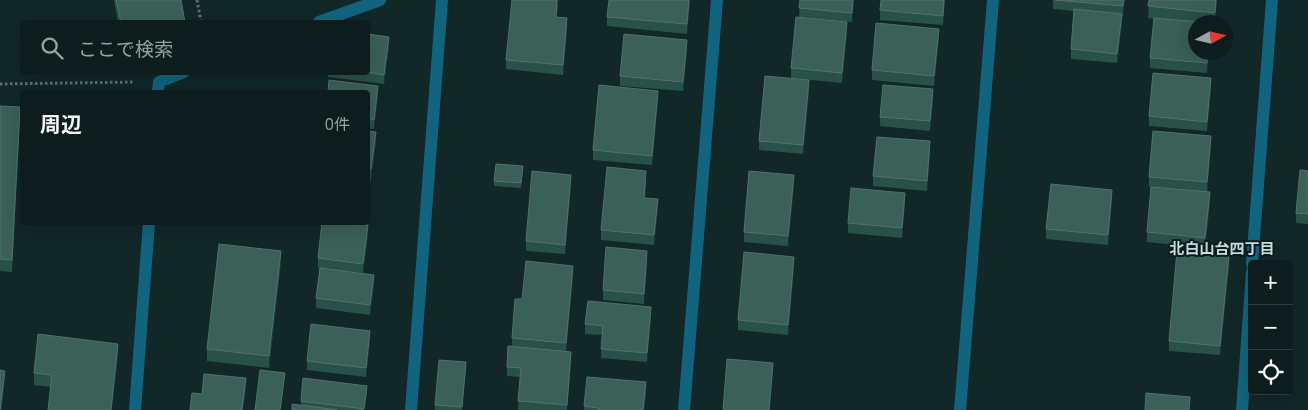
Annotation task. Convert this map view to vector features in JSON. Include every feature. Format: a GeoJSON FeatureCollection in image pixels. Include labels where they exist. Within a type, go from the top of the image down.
{"type":"FeatureCollection","features":[{"type":"Feature","properties":{"kind":"street"},"geometry":{"type":"LineString","coordinates":[[325,20],[380,0]]}},
{"type":"Feature","properties":{"kind":"street"},"geometry":{"type":"LineString","coordinates":[[411,410],[442,0]]}},
{"type":"Feature","properties":{"kind":"street"},"geometry":{"type":"LineString","coordinates":[[684,410],[717,0]]}},
{"type":"Feature","properties":{"kind":"street"},"geometry":{"type":"LineString","coordinates":[[960,410],[993,0]]}},
{"type":"Feature","properties":{"kind":"street"},"geometry":{"type":"LineString","coordinates":[[1252,260],[1272,0]]}},
{"type":"Feature","properties":{"kind":"street"},"geometry":{"type":"LineString","coordinates":[[158,87],[179,75]]}},
{"type":"Feature","properties":{"kind":"street"},"geometry":{"type":"LineString","coordinates":[[135,410],[148,225]]}},
{"type":"Feature","properties":{"kind":"street"},"geometry":{"type":"LineString","coordinates":[[1242,410],[1250,305]]}},
{"type":"Feature","properties":{"kind":"path"},"geometry":{"type":"LineString","coordinates":[[196,0],[201,20]]}},
{"type":"Feature","properties":{"kind":"path"},"geometry":{"type":"LineString","coordinates":[[0,84],[158,87]]}},
{"type":"Feature","properties":{"kind":"building"},"geometry":{"type":"Polygon","coordinates":[[[116,0],[181,0],[185,20],[121,20],[116,0]]]}},
{"type":"Feature","properties":{"kind":"building"},"geometry":{"type":"Polygon","coordinates":[[[512,0],[557,0],[556,17],[567,18],[563,65],[506,60],[512,0]]]}},
{"type":"Feature","properties":{"kind":"building"},"geometry":{"type":"Polygon","coordinates":[[[609,0],[689,0],[687,24],[607,17],[609,0]]]}},
{"type":"Feature","properties":{"kind":"building"},"geometry":{"type":"Polygon","coordinates":[[[800,0],[853,0],[852,13],[799,8],[800,0]]]}},
{"type":"Feature","properties":{"kind":"building"},"geometry":{"type":"Polygon","coordinates":[[[881,0],[944,0],[943,16],[880,10],[881,0]]]}},
{"type":"Feature","properties":{"kind":"building"},"geometry":{"type":"Polygon","coordinates":[[[1055,0],[1124,0],[1123,6],[1055,0]]]}},
{"type":"Feature","properties":{"kind":"building"},"geometry":{"type":"Polygon","coordinates":[[[1149,0],[1216,0],[1215,13],[1148,6],[1149,0]]]}},
{"type":"Feature","properties":{"kind":"building"},"geometry":{"type":"Polygon","coordinates":[[[1074,9],[1122,14],[1117,54],[1071,49],[1074,9]]]}},
{"type":"Feature","properties":{"kind":"building"},"geometry":{"type":"Polygon","coordinates":[[[796,17],[847,22],[842,73],[791,68],[796,17]]]}},
{"type":"Feature","properties":{"kind":"building"},"geometry":{"type":"Polygon","coordinates":[[[1154,18],[1188,21],[1188,60],[1207,60],[1207,63],[1150,58],[1154,18]]]}},
{"type":"Feature","properties":{"kind":"building"},"geometry":{"type":"Polygon","coordinates":[[[876,23],[939,29],[934,76],[872,70],[876,23]]]}},
{"type":"Feature","properties":{"kind":"building"},"geometry":{"type":"Polygon","coordinates":[[[370,34],[389,37],[384,75],[370,73],[370,34]]]}},
{"type":"Feature","properties":{"kind":"building"},"geometry":{"type":"Polygon","coordinates":[[[624,34],[687,40],[683,82],[620,76],[624,34]]]}},
{"type":"Feature","properties":{"kind":"building"},"geometry":{"type":"Polygon","coordinates":[[[1153,73],[1211,78],[1207,122],[1149,116],[1153,73]]]}},
{"type":"Feature","properties":{"kind":"building"},"geometry":{"type":"Polygon","coordinates":[[[765,76],[809,80],[803,145],[759,141],[765,76]]]}},
{"type":"Feature","properties":{"kind":"building"},"geometry":{"type":"Polygon","coordinates":[[[329,80],[378,86],[374,120],[370,119],[370,90],[328,90],[329,80]]]}},
{"type":"Feature","properties":{"kind":"building"},"geometry":{"type":"Polygon","coordinates":[[[599,85],[658,91],[652,156],[593,150],[599,85]]]}},
{"type":"Feature","properties":{"kind":"building"},"geometry":{"type":"Polygon","coordinates":[[[883,85],[933,89],[930,121],[880,117],[883,85]]]}},
{"type":"Feature","properties":{"kind":"building"},"geometry":{"type":"Polygon","coordinates":[[[0,106],[20,107],[12,260],[0,259],[0,106]]]}},
{"type":"Feature","properties":{"kind":"building"},"geometry":{"type":"Polygon","coordinates":[[[370,131],[376,132],[370,169],[370,131]]]}},
{"type":"Feature","properties":{"kind":"building"},"geometry":{"type":"Polygon","coordinates":[[[1153,131],[1211,136],[1207,182],[1149,177],[1153,131]]]}},
{"type":"Feature","properties":{"kind":"building"},"geometry":{"type":"Polygon","coordinates":[[[877,137],[930,141],[927,181],[873,176],[877,137]]]}},
{"type":"Feature","properties":{"kind":"building"},"geometry":{"type":"Polygon","coordinates":[[[496,164],[523,166],[521,183],[494,181],[496,164]]]}},
{"type":"Feature","properties":{"kind":"building"},"geometry":{"type":"Polygon","coordinates":[[[607,167],[646,171],[644,198],[658,199],[654,235],[601,230],[607,167]]]}},
{"type":"Feature","properties":{"kind":"building"},"geometry":{"type":"Polygon","coordinates":[[[1300,170],[1308,171],[1308,214],[1296,213],[1300,170]]]}},
{"type":"Feature","properties":{"kind":"building"},"geometry":{"type":"Polygon","coordinates":[[[532,171],[571,175],[565,245],[526,241],[532,171]]]}},
{"type":"Feature","properties":{"kind":"building"},"geometry":{"type":"Polygon","coordinates":[[[749,171],[794,175],[788,236],[744,232],[749,171]]]}},
{"type":"Feature","properties":{"kind":"building"},"geometry":{"type":"Polygon","coordinates":[[[1051,184],[1112,190],[1108,235],[1046,229],[1051,184]]]}},
{"type":"Feature","properties":{"kind":"building"},"geometry":{"type":"Polygon","coordinates":[[[1151,187],[1210,192],[1205,238],[1147,232],[1151,187]]]}},
{"type":"Feature","properties":{"kind":"building"},"geometry":{"type":"Polygon","coordinates":[[[851,188],[905,193],[902,228],[848,223],[851,188]]]}},
{"type":"Feature","properties":{"kind":"building"},"geometry":{"type":"Polygon","coordinates":[[[322,225],[368,225],[363,264],[318,258],[322,225]]]}},
{"type":"Feature","properties":{"kind":"building"},"geometry":{"type":"Polygon","coordinates":[[[219,244],[281,251],[269,356],[207,349],[219,244]]]}},
{"type":"Feature","properties":{"kind":"building"},"geometry":{"type":"Polygon","coordinates":[[[606,247],[647,251],[644,294],[603,290],[606,247]]]}},
{"type":"Feature","properties":{"kind":"building"},"geometry":{"type":"Polygon","coordinates":[[[1177,251],[1229,256],[1220,346],[1169,341],[1177,251]]]}},
{"type":"Feature","properties":{"kind":"building"},"geometry":{"type":"Polygon","coordinates":[[[744,252],[794,257],[788,325],[738,320],[744,252]]]}},
{"type":"Feature","properties":{"kind":"building"},"geometry":{"type":"Polygon","coordinates":[[[526,261],[573,266],[566,343],[512,338],[515,299],[522,299],[526,261]]]}},
{"type":"Feature","properties":{"kind":"building"},"geometry":{"type":"Polygon","coordinates":[[[320,268],[374,275],[370,305],[316,298],[320,268]]]}},
{"type":"Feature","properties":{"kind":"building"},"geometry":{"type":"Polygon","coordinates":[[[588,301],[651,307],[647,353],[601,349],[603,326],[585,324],[588,301]]]}},
{"type":"Feature","properties":{"kind":"building"},"geometry":{"type":"Polygon","coordinates":[[[311,324],[370,331],[366,368],[307,361],[311,324]]]}},
{"type":"Feature","properties":{"kind":"building"},"geometry":{"type":"Polygon","coordinates":[[[38,334],[118,344],[111,410],[48,410],[52,375],[34,373],[38,334]]]}},
{"type":"Feature","properties":{"kind":"building"},"geometry":{"type":"Polygon","coordinates":[[[508,346],[571,352],[567,405],[518,401],[521,368],[507,367],[508,346]]]}},
{"type":"Feature","properties":{"kind":"building"},"geometry":{"type":"Polygon","coordinates":[[[727,359],[773,363],[769,410],[723,410],[727,359]]]}},
{"type":"Feature","properties":{"kind":"building"},"geometry":{"type":"Polygon","coordinates":[[[439,360],[466,362],[462,407],[435,405],[439,360]]]}},
{"type":"Feature","properties":{"kind":"building"},"geometry":{"type":"Polygon","coordinates":[[[0,370],[5,371],[0,410],[0,370]]]}},
{"type":"Feature","properties":{"kind":"building"},"geometry":{"type":"Polygon","coordinates":[[[260,370],[285,373],[280,410],[255,410],[260,370]]]}},
{"type":"Feature","properties":{"kind":"building"},"geometry":{"type":"Polygon","coordinates":[[[204,374],[246,378],[242,410],[190,410],[192,393],[202,394],[204,374]]]}},
{"type":"Feature","properties":{"kind":"building"},"geometry":{"type":"Polygon","coordinates":[[[587,377],[646,382],[643,410],[598,410],[598,408],[584,406],[587,377]]]}},
{"type":"Feature","properties":{"kind":"building"},"geometry":{"type":"Polygon","coordinates":[[[303,378],[367,386],[364,409],[301,401],[303,378]]]}},
{"type":"Feature","properties":{"kind":"building"},"geometry":{"type":"Polygon","coordinates":[[[1146,393],[1190,397],[1189,410],[1145,410],[1146,393]]]}},
{"type":"Feature","properties":{"kind":"building"},"geometry":{"type":"Polygon","coordinates":[[[292,404],[338,410],[292,410],[292,404]]]}},
{"type":"Feature","properties":{"kind":"district","name":"北白山台四丁目"},"geometry":{"type":"Point","coordinates":[1222,248]}}]}
